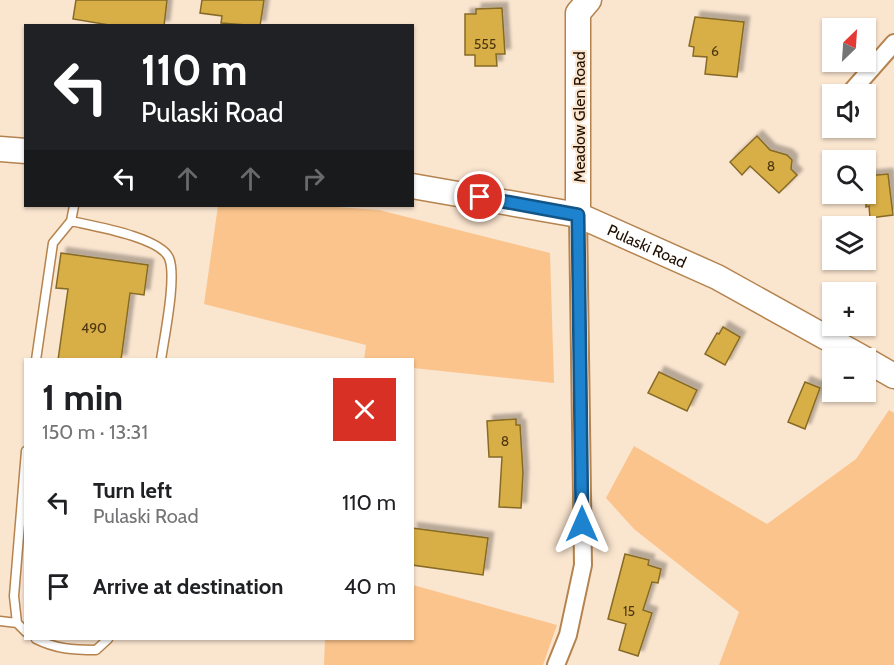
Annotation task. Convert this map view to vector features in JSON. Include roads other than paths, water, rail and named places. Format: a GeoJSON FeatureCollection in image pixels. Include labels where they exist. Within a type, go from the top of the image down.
{"type":"FeatureCollection","features":[{"type":"Feature","properties":{"kind":"main road","name":"Meadow Glen Road"},"geometry":{"type":"LineString","coordinates":[[578,215],[581,4]]}},
{"type":"Feature","properties":{"kind":"main road"},"geometry":{"type":"LineString","coordinates":[[0,149],[24,152]]}},
{"type":"Feature","properties":{"kind":"main road","name":"Pulaski Road"},"geometry":{"type":"LineString","coordinates":[[414,186],[578,215],[717,277],[844,348]]}},
{"type":"Feature","properties":{"kind":"main road","name":"Pulaski Road"},"geometry":{"type":"LineString","coordinates":[[876,366],[894,376]]}},
{"type":"Feature","properties":{"kind":"street"},"geometry":{"type":"LineString","coordinates":[[858,84],[894,43]]}},
{"type":"Feature","properties":{"kind":"street","name":"Meadow Glen Road"},"geometry":{"type":"LineString","coordinates":[[556,665],[568,635],[583,565],[578,215]]}},
{"type":"Feature","properties":{"kind":"lane"},"geometry":{"type":"LineString","coordinates":[[36,358],[53,243],[71,221],[74,207]]}},
{"type":"Feature","properties":{"kind":"lane"},"geometry":{"type":"LineString","coordinates":[[71,221],[152,243],[169,257],[172,267],[170,294],[161,358]]}},
{"type":"Feature","properties":{"kind":"lane"},"geometry":{"type":"LineString","coordinates":[[17,623],[14,596],[24,475]]}},
{"type":"Feature","properties":{"kind":"lane"},"geometry":{"type":"LineString","coordinates":[[0,621],[17,623],[24,630]]}},
{"type":"Feature","properties":{"kind":"lane"},"geometry":{"type":"LineString","coordinates":[[38,640],[62,650],[96,650],[107,640]]}}]}
